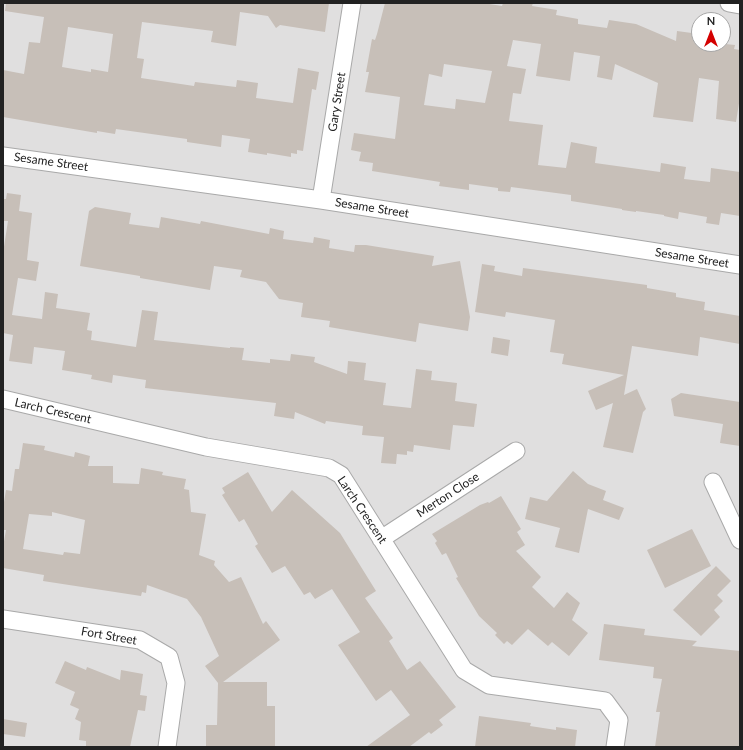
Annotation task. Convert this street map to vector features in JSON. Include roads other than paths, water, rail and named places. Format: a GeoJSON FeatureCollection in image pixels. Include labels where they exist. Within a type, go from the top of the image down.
{"type":"FeatureCollection","features":[{"type":"Feature","properties":{"kind":"street","name":"Gary Street"},"geometry":{"type":"LineString","coordinates":[[321,200],[352,3]]}},
{"type":"Feature","properties":{"kind":"street"},"geometry":{"type":"LineString","coordinates":[[729,3],[740,5]]}},
{"type":"Feature","properties":{"kind":"street","name":"Sesame Street"},"geometry":{"type":"LineString","coordinates":[[3,156],[321,200],[740,265]]}},
{"type":"Feature","properties":{"kind":"street","name":"Larch Crescent"},"geometry":{"type":"LineString","coordinates":[[3,399],[206,446],[329,468],[341,475],[464,670],[489,685],[606,701],[619,720],[615,747]]}},
{"type":"Feature","properties":{"kind":"street","name":"Merton Close"},"geometry":{"type":"LineString","coordinates":[[381,539],[516,451]]}},
{"type":"Feature","properties":{"kind":"street"},"geometry":{"type":"LineString","coordinates":[[713,482],[740,540]]}},
{"type":"Feature","properties":{"kind":"street","name":"Fort Street"},"geometry":{"type":"LineString","coordinates":[[3,619],[140,640],[169,657],[176,683],[167,747]]}}]}
